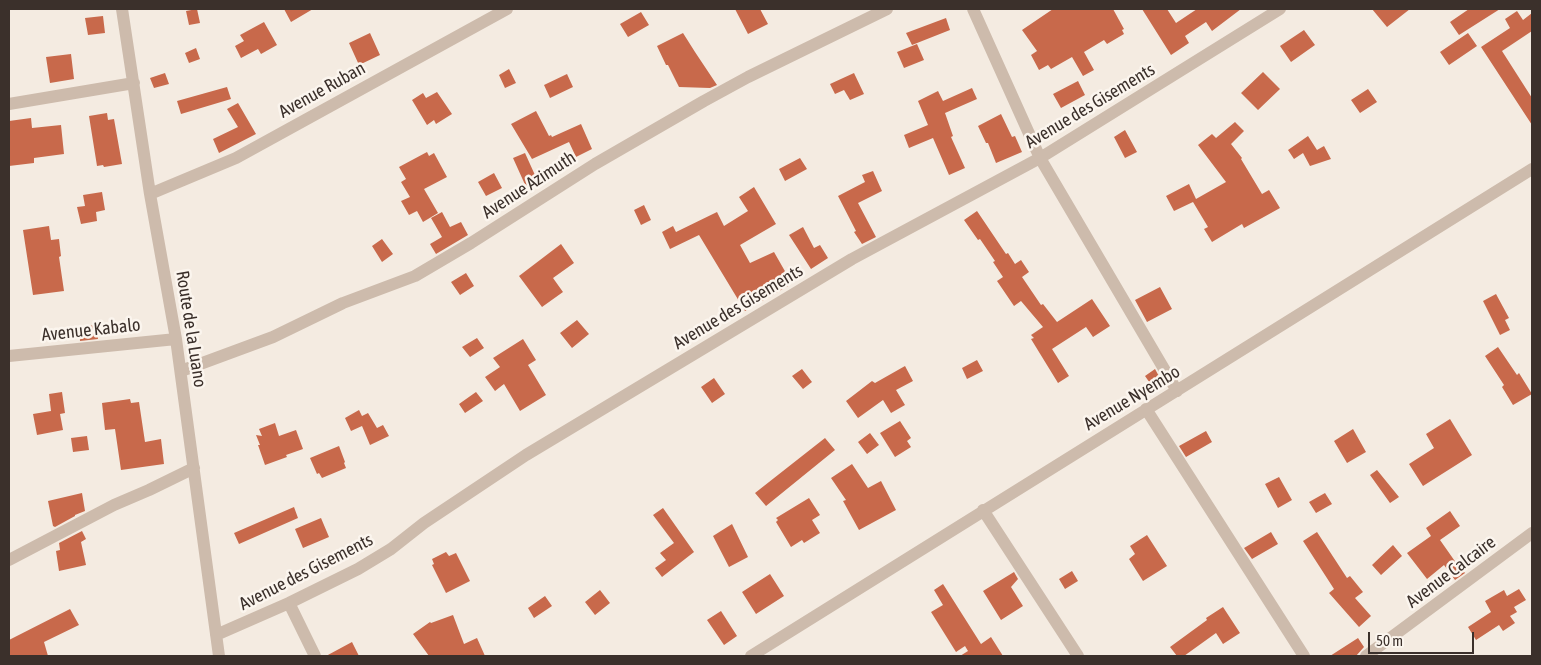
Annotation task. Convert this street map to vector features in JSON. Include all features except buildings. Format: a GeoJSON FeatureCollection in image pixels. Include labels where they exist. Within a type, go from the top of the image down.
{"type":"FeatureCollection","features":[{"type":"Feature","properties":{"kind":"street","name":"Route de la Luano"},"geometry":{"type":"LineString","coordinates":[[122,9],[150,194],[176,339],[219,656]]}},
{"type":"Feature","properties":{"kind":"street","name":"Avenue Ruban"},"geometry":{"type":"LineString","coordinates":[[150,194],[236,158],[507,9]]}},
{"type":"Feature","properties":{"kind":"street","name":"Avenue Azimuth"},"geometry":{"type":"LineString","coordinates":[[180,371],[273,337],[342,303],[415,276],[471,243],[587,168],[704,101],[748,77],[887,9]]}},
{"type":"Feature","properties":{"kind":"street"},"geometry":{"type":"LineString","coordinates":[[973,9],[1040,158],[1177,391]]}},
{"type":"Feature","properties":{"kind":"street","name":"Avenue des Gisements"},"geometry":{"type":"LineString","coordinates":[[216,635],[289,603],[358,569],[391,549],[424,523],[526,455],[852,259],[1040,158],[1280,9]]}},
{"type":"Feature","properties":{"kind":"street"},"geometry":{"type":"LineString","coordinates":[[9,104],[134,83]]}},
{"type":"Feature","properties":{"kind":"street","name":"Avenue Nyembo"},"geometry":{"type":"LineString","coordinates":[[751,656],[1532,169]]}},
{"type":"Feature","properties":{"kind":"street","name":"Avenue Kabalo"},"geometry":{"type":"LineString","coordinates":[[9,356],[176,339]]}},
{"type":"Feature","properties":{"kind":"street"},"geometry":{"type":"LineString","coordinates":[[1146,409],[1304,656]]}},
{"type":"Feature","properties":{"kind":"street"},"geometry":{"type":"LineString","coordinates":[[9,560],[106,509],[194,468]]}},
{"type":"Feature","properties":{"kind":"street"},"geometry":{"type":"LineString","coordinates":[[983,510],[1078,656]]}},
{"type":"Feature","properties":{"kind":"street","name":"Avenue Calcaire"},"geometry":{"type":"LineString","coordinates":[[1366,656],[1532,533]]}},
{"type":"Feature","properties":{"kind":"street"},"geometry":{"type":"LineString","coordinates":[[289,603],[315,656]]}}]}
